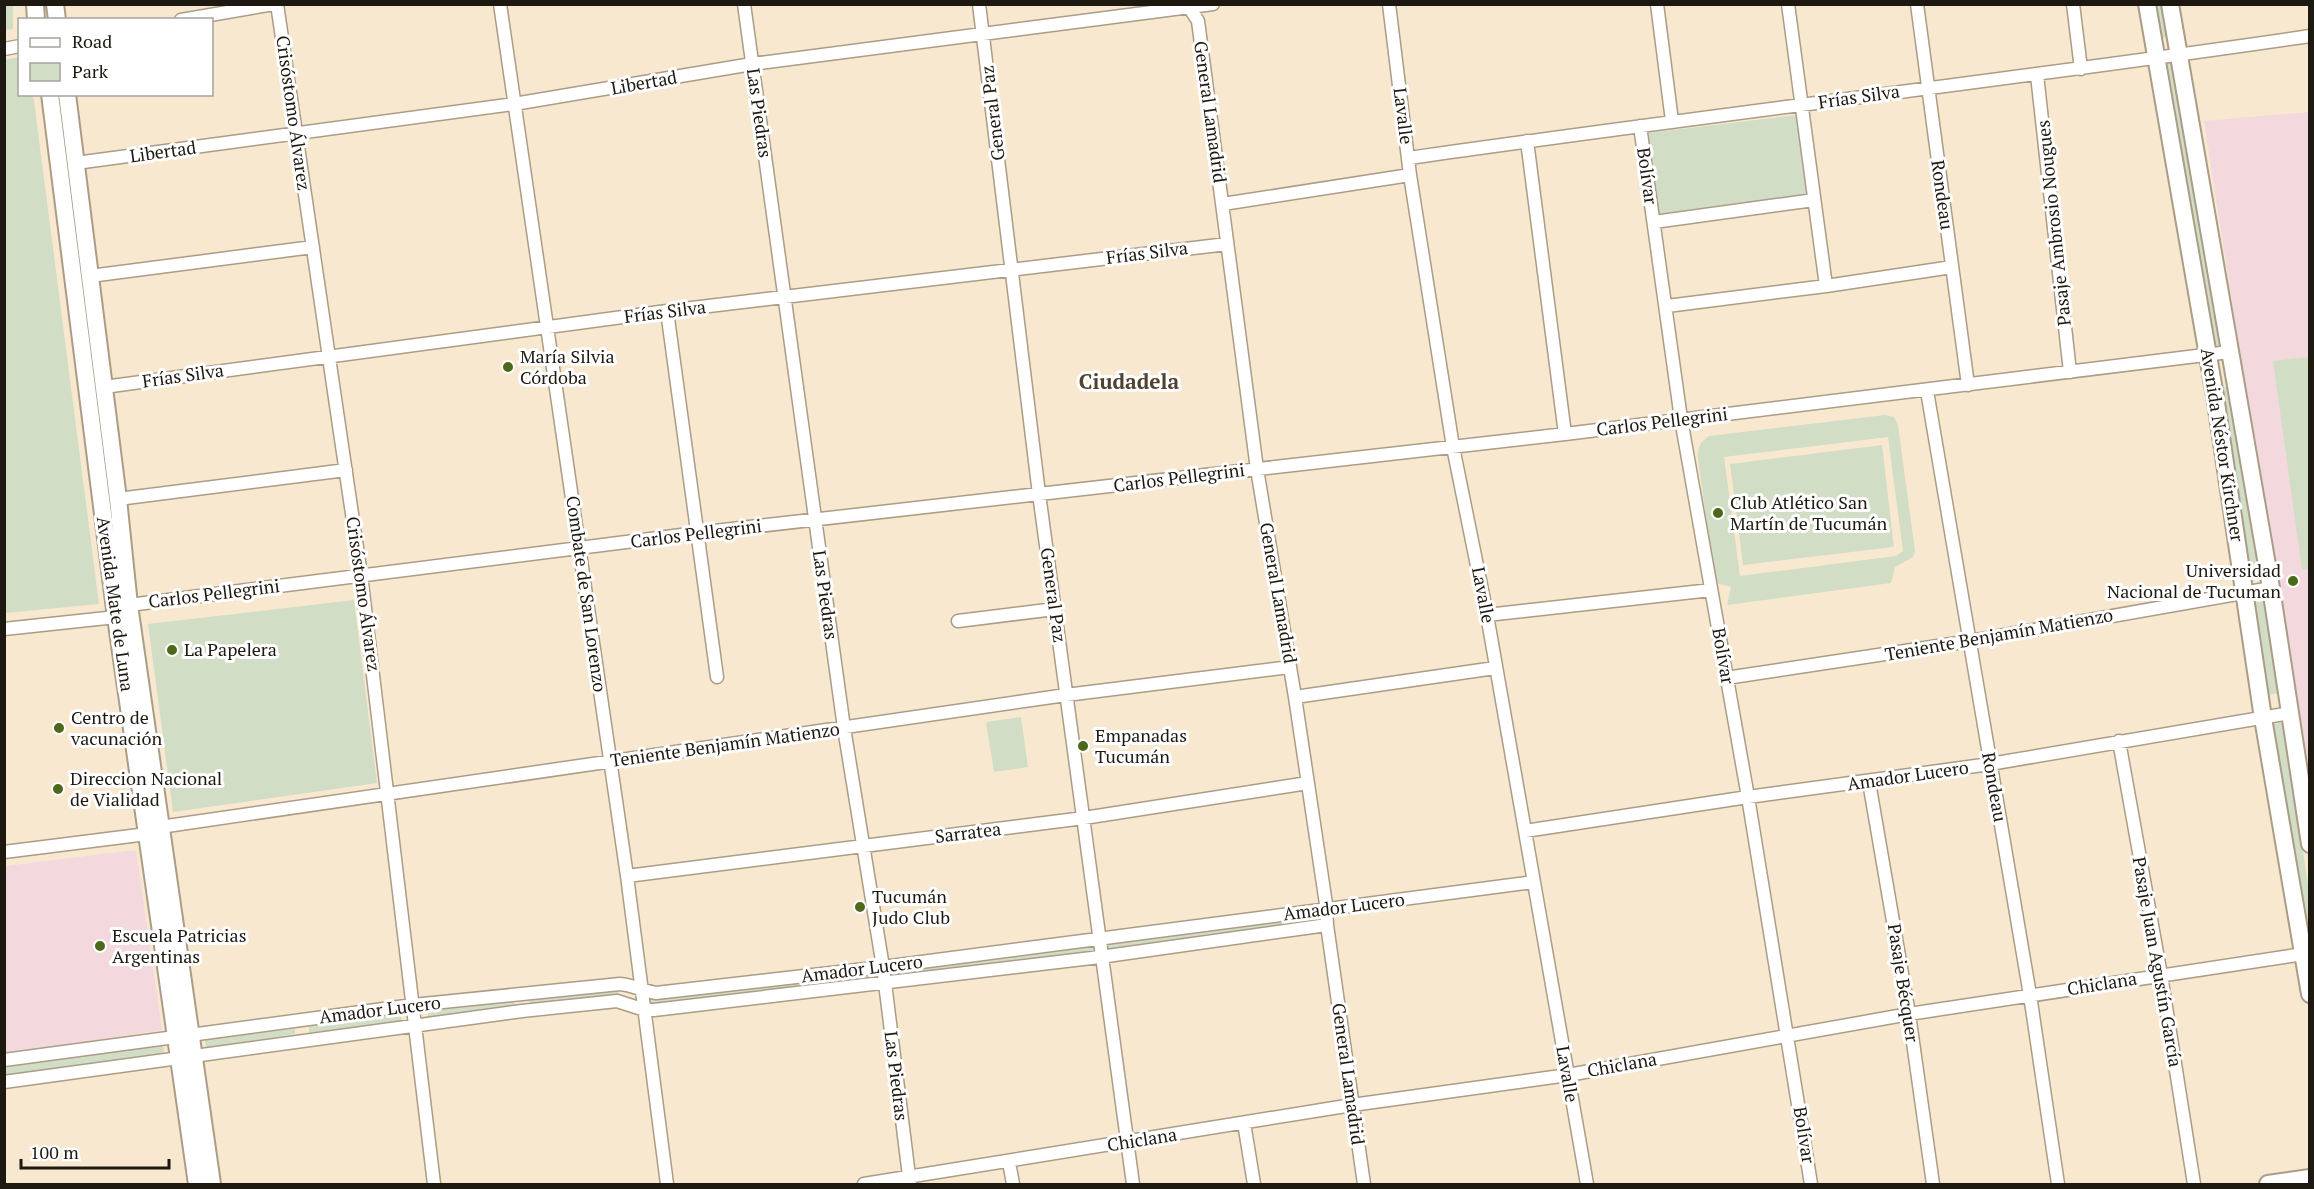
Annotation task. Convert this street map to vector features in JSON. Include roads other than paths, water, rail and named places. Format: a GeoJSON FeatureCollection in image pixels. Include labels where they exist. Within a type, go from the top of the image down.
{"type":"FeatureCollection","features":[{"type":"Feature","properties":{"kind":"main road","name":"Avenida Néstor Kirchner"},"geometry":{"type":"LineString","coordinates":[[2147,4],[2207,354],[2263,718],[2307,953],[2310,994]]}},
{"type":"Feature","properties":{"kind":"main road","name":"Avenida Néstor Kirchner"},"geometry":{"type":"LineString","coordinates":[[2170,4],[2271,588],[2310,844]]}},
{"type":"Feature","properties":{"kind":"main road","name":"Avenida Mate de Luna"},"geometry":{"type":"LineString","coordinates":[[50,96],[116,617],[154,831]]}},
{"type":"Feature","properties":{"kind":"main road","name":"Avenida Mate de Luna"},"geometry":{"type":"LineString","coordinates":[[67,96],[118,499],[154,831],[186,1056],[197,1185]]}},
{"type":"Feature","properties":{"kind":"main road","name":"Avenida Mate de Luna"},"geometry":{"type":"LineString","coordinates":[[186,1056],[212,1185]]}},
{"type":"Feature","properties":{"kind":"main road"},"geometry":{"type":"LineString","coordinates":[[2268,1185],[2310,1178]]}},
{"type":"Feature","properties":{"kind":"street"},"geometry":{"type":"LineString","coordinates":[[193,18],[276,4]]}},
{"type":"Feature","properties":{"kind":"street","name":"Crisóstomo Álvarez"},"geometry":{"type":"LineString","coordinates":[[276,4],[361,575],[434,1185]]}},
{"type":"Feature","properties":{"kind":"street","name":"Combate de San Lorenzo"},"geometry":{"type":"LineString","coordinates":[[500,4],[627,876],[667,1185]]}},
{"type":"Feature","properties":{"kind":"street","name":"Las Piedras"},"geometry":{"type":"LineString","coordinates":[[744,4],[844,728],[883,967],[910,1181]]}},
{"type":"Feature","properties":{"kind":"street","name":"General Paz"},"geometry":{"type":"LineString","coordinates":[[979,4],[1039,494],[1084,818],[1100,957],[1133,1185]]}},
{"type":"Feature","properties":{"kind":"street","name":"Libertad"},"geometry":{"type":"LineString","coordinates":[[76,164],[514,104],[752,64],[1213,4]]}},
{"type":"Feature","properties":{"kind":"street","name":"Lavalle"},"geometry":{"type":"LineString","coordinates":[[1389,4],[1410,175],[1453,447],[1487,615],[1587,1185]]}},
{"type":"Feature","properties":{"kind":"street"},"geometry":{"type":"LineString","coordinates":[[1657,4],[1672,121]]}},
{"type":"Feature","properties":{"kind":"street"},"geometry":{"type":"LineString","coordinates":[[1788,4],[1826,286]]}},
{"type":"Feature","properties":{"kind":"street","name":"Rondeau"},"geometry":{"type":"LineString","coordinates":[[1917,4],[1968,385]]}},
{"type":"Feature","properties":{"kind":"street"},"geometry":{"type":"LineString","coordinates":[[2073,4],[2081,69]]}},
{"type":"Feature","properties":{"kind":"street","name":"General Lamadrid"},"geometry":{"type":"LineString","coordinates":[[1188,6],[1198,21],[1257,469],[1327,909],[1327,925],[1364,1185]]}},
{"type":"Feature","properties":{"kind":"street","name":"Frías Silva"},"geometry":{"type":"LineString","coordinates":[[1408,158],[1928,87],[2037,75],[2310,36]]}},
{"type":"Feature","properties":{"kind":"street","name":"Pasaje Ambrosio Nougues"},"geometry":{"type":"LineString","coordinates":[[2037,75],[2070,372]]}},
{"type":"Feature","properties":{"kind":"street","name":"Bolívar"},"geometry":{"type":"LineString","coordinates":[[1640,126],[1681,419],[1748,797],[1811,1185]]}},
{"type":"Feature","properties":{"kind":"street"},"geometry":{"type":"LineString","coordinates":[[1527,141],[1565,434]]}},
{"type":"Feature","properties":{"kind":"street"},"geometry":{"type":"LineString","coordinates":[[1223,204],[1410,175]]}},
{"type":"Feature","properties":{"kind":"street"},"geometry":{"type":"LineString","coordinates":[[1654,222],[1814,200]]}},
{"type":"Feature","properties":{"kind":"street","name":"Frías Silva"},"geometry":{"type":"LineString","coordinates":[[104,387],[667,311],[1227,244]]}},
{"type":"Feature","properties":{"kind":"street"},"geometry":{"type":"LineString","coordinates":[[90,276],[313,247]]}},
{"type":"Feature","properties":{"kind":"street"},"geometry":{"type":"LineString","coordinates":[[1666,306],[1826,286],[1952,267]]}},
{"type":"Feature","properties":{"kind":"street"},"geometry":{"type":"LineString","coordinates":[[667,311],[717,677]]}},
{"type":"Feature","properties":{"kind":"street","name":"Carlos Pellegrini"},"geometry":{"type":"LineString","coordinates":[[129,605],[697,533],[1565,434],[2229,352]]}},
{"type":"Feature","properties":{"kind":"street","name":"Rondeau"},"geometry":{"type":"LineString","coordinates":[[1927,391],[2030,995],[2058,1185]]}},
{"type":"Feature","properties":{"kind":"street"},"geometry":{"type":"LineString","coordinates":[[118,499],[346,470]]}},
{"type":"Feature","properties":{"kind":"street","name":"Teniente Benjamín Matienzo"},"geometry":{"type":"LineString","coordinates":[[1726,678],[1971,641],[2271,588]]}},
{"type":"Feature","properties":{"kind":"street"},"geometry":{"type":"LineString","coordinates":[[1487,615],[1711,590]]}},
{"type":"Feature","properties":{"kind":"street"},"geometry":{"type":"LineString","coordinates":[[4,629],[116,617],[129,605]]}},
{"type":"Feature","properties":{"kind":"street"},"geometry":{"type":"LineString","coordinates":[[958,621],[1055,609]]}},
{"type":"Feature","properties":{"kind":"street","name":"Teniente Benjamín Matienzo"},"geometry":{"type":"LineString","coordinates":[[4,852],[1066,695],[1290,667]]}},
{"type":"Feature","properties":{"kind":"street"},"geometry":{"type":"LineString","coordinates":[[1295,697],[1496,668]]}},
{"type":"Feature","properties":{"kind":"street","name":"Amador Lucero"},"geometry":{"type":"LineString","coordinates":[[1525,831],[1748,797],[1990,764],[2290,713]]}},
{"type":"Feature","properties":{"kind":"street","name":"Pasaje Juan Agustín García"},"geometry":{"type":"LineString","coordinates":[[2119,741],[2161,975],[2194,1185]]}},
{"type":"Feature","properties":{"kind":"street","name":"Pasaje Bécquer"},"geometry":{"type":"LineString","coordinates":[[1869,782],[1909,1014],[1933,1185]]}},
{"type":"Feature","properties":{"kind":"street","name":"Sarratea"},"geometry":{"type":"LineString","coordinates":[[627,876],[1084,818],[1308,783]]}},
{"type":"Feature","properties":{"kind":"street","name":"Amador Lucero"},"geometry":{"type":"LineString","coordinates":[[4,1060],[413,1005],[620,984],[628,984],[642,991],[656,993],[883,967],[1534,882]]}},
{"type":"Feature","properties":{"kind":"street","name":"Amador Lucero"},"geometry":{"type":"LineString","coordinates":[[4,1082],[522,1011],[617,1001],[645,1010],[1100,957],[1327,925]]}},
{"type":"Feature","properties":{"kind":"street","name":"Chiclana"},"geometry":{"type":"LineString","coordinates":[[864,1185],[910,1181],[1009,1162],[1352,1105],[1568,1075],[1909,1014],[2307,953]]}},
{"type":"Feature","properties":{"kind":"street"},"geometry":{"type":"LineString","coordinates":[[520,994],[522,1011]]}},
{"type":"Feature","properties":{"kind":"street"},"geometry":{"type":"LineString","coordinates":[[301,1019],[303,1040]]}},
{"type":"Feature","properties":{"kind":"street"},"geometry":{"type":"LineString","coordinates":[[71,1051],[74,1072]]}},
{"type":"Feature","properties":{"kind":"street"},"geometry":{"type":"LineString","coordinates":[[1244,1123],[1254,1185]]}},
{"type":"Feature","properties":{"kind":"street"},"geometry":{"type":"LineString","coordinates":[[1009,1162],[1014,1185]]}},
{"type":"Feature","properties":{"kind":"place","name":"María Silvia Córdoba"},"geometry":{"type":"Point","coordinates":[508,367]}},
{"type":"Feature","properties":{"kind":"place","name":"Club Atlético San Martín de Tucumán"},"geometry":{"type":"Point","coordinates":[1718,513]}},
{"type":"Feature","properties":{"kind":"place","name":"Universidad Nacional de Tucuman"},"geometry":{"type":"Point","coordinates":[2293,581]}},
{"type":"Feature","properties":{"kind":"place","name":"La Papelera"},"geometry":{"type":"Point","coordinates":[172,650]}},
{"type":"Feature","properties":{"kind":"place","name":"Centro de vacunación"},"geometry":{"type":"Point","coordinates":[59,728]}},
{"type":"Feature","properties":{"kind":"place","name":"Empanadas Tucumán"},"geometry":{"type":"Point","coordinates":[1083,746]}},
{"type":"Feature","properties":{"kind":"place","name":"Direccion Nacional de Vialidad"},"geometry":{"type":"Point","coordinates":[58,789]}},
{"type":"Feature","properties":{"kind":"place","name":"Tucumán Judo Club"},"geometry":{"type":"Point","coordinates":[860,907]}},
{"type":"Feature","properties":{"kind":"place","name":"Escuela Patricias Argentinas"},"geometry":{"type":"Point","coordinates":[100,946]}},
{"type":"Feature","properties":{"kind":"district","name":"Ciudadela"},"geometry":{"type":"Point","coordinates":[1129,382]}}]}
